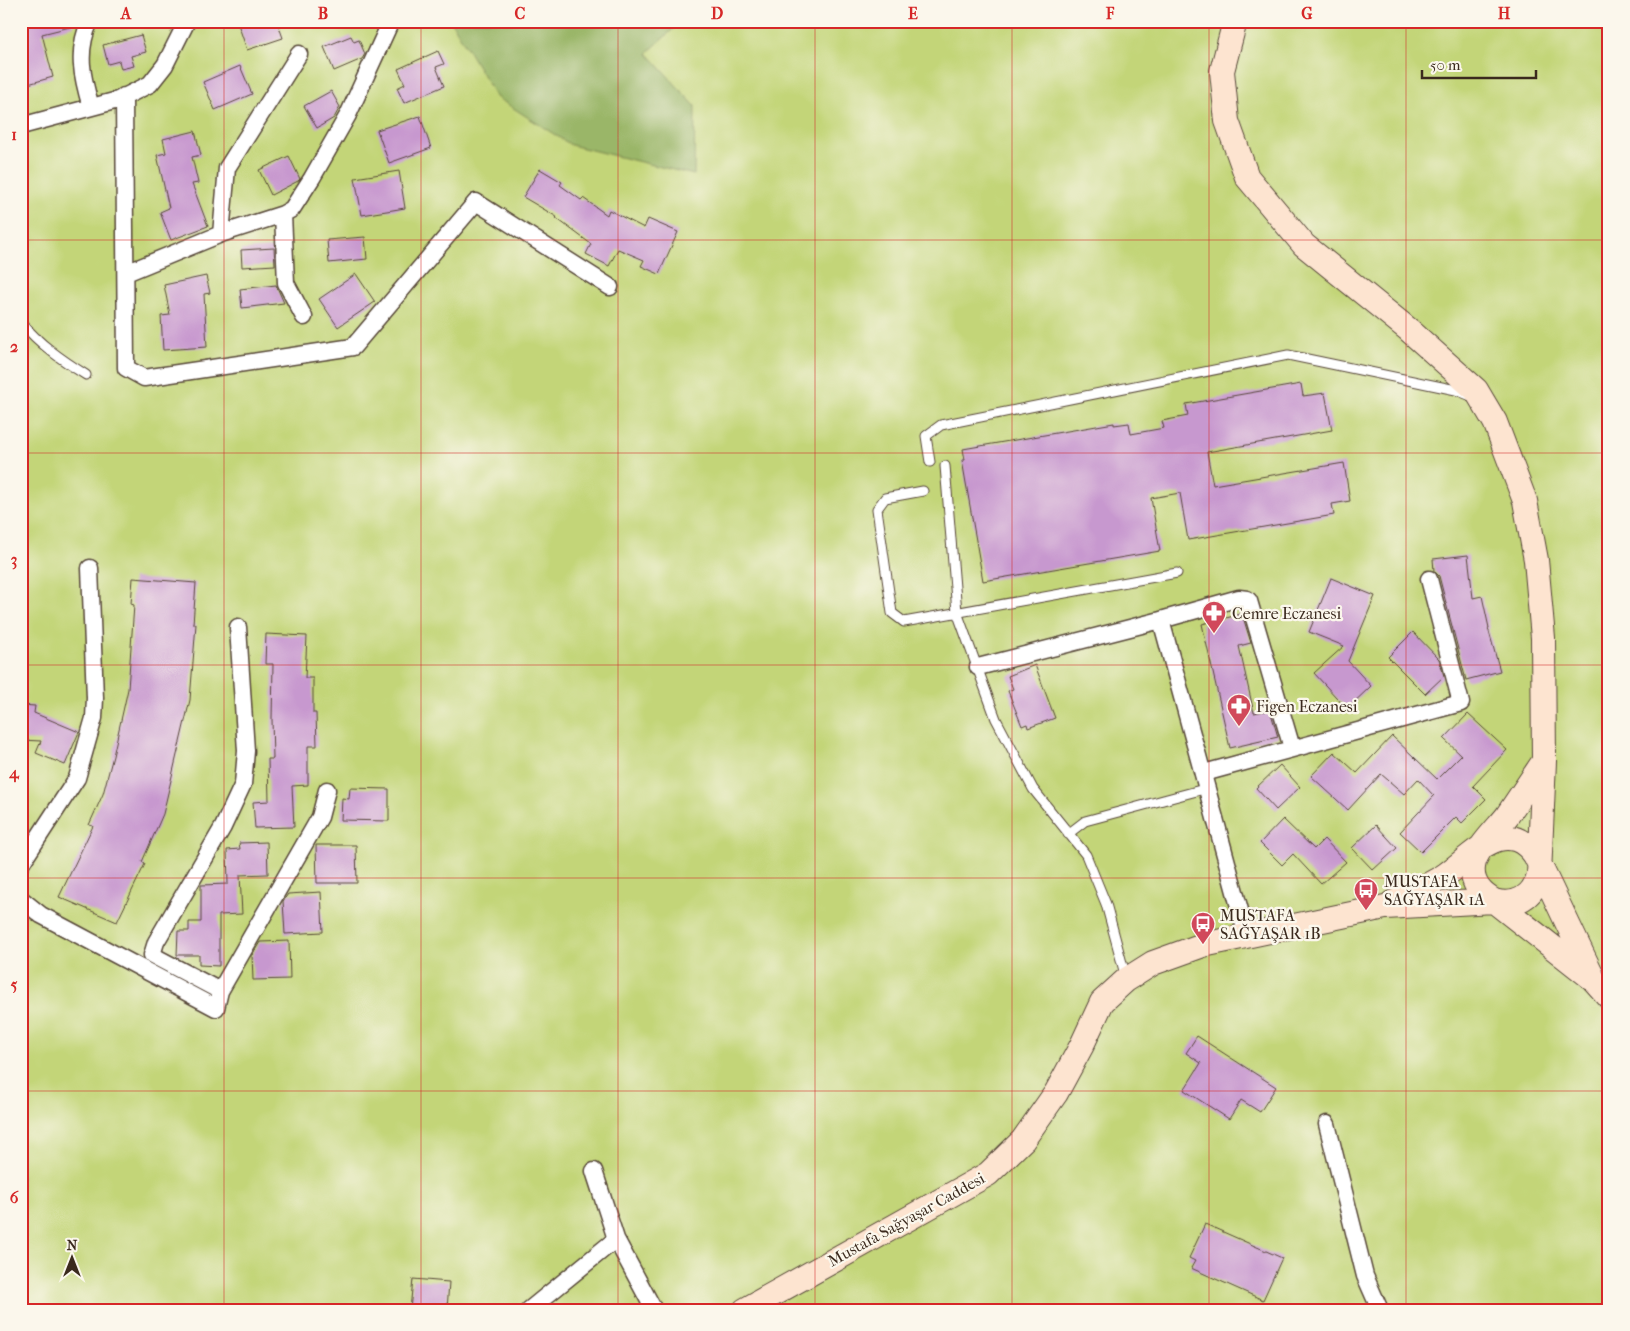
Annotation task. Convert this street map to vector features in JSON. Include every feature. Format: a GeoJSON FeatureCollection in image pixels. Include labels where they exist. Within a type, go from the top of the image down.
{"type":"FeatureCollection","features":[{"type":"Feature","properties":{"kind":"street"},"geometry":{"type":"LineString","coordinates":[[90,21],[84,42],[82,78],[91,107]]}},
{"type":"Feature","properties":{"kind":"street"},"geometry":{"type":"LineString","coordinates":[[21,126],[91,107],[124,96],[150,84],[166,65],[187,21]]}},
{"type":"Feature","properties":{"kind":"street"},"geometry":{"type":"LineString","coordinates":[[126,272],[221,234],[292,210],[348,115],[391,21]]}},
{"type":"Feature","properties":{"kind":"street"},"geometry":{"type":"LineString","coordinates":[[1235,21],[1222,71],[1227,121],[1247,177],[1304,245],[1409,330],[1476,390],[1495,422],[1525,501],[1536,560],[1543,638],[1544,761],[1539,875],[1531,892],[1523,899],[1514,903],[1504,904],[1494,901],[1484,896],[1477,888],[1473,877],[1473,866],[1476,856],[1506,817],[1544,761]]}},
{"type":"Feature","properties":{"kind":"street"},"geometry":{"type":"LineString","coordinates":[[221,234],[227,168],[299,54]]}},
{"type":"Feature","properties":{"kind":"street"},"geometry":{"type":"LineString","coordinates":[[124,96],[126,368],[144,378],[353,348],[476,202],[610,287]]}},
{"type":"Feature","properties":{"kind":"street"},"geometry":{"type":"LineString","coordinates":[[283,214],[286,283],[304,317]]}},
{"type":"Feature","properties":{"kind":"street"},"geometry":{"type":"LineString","coordinates":[[21,864],[77,778],[94,718],[95,698],[90,568]]}},
{"type":"Feature","properties":{"kind":"street"},"geometry":{"type":"LineString","coordinates":[[1206,781],[1292,748],[1461,703],[1430,579]]}},
{"type":"Feature","properties":{"kind":"street"},"geometry":{"type":"LineString","coordinates":[[978,667],[1243,598],[1250,601],[1292,748]]}},
{"type":"Feature","properties":{"kind":"street"},"geometry":{"type":"LineString","coordinates":[[1161,620],[1247,936]]}},
{"type":"Feature","properties":{"kind":"street"},"geometry":{"type":"LineString","coordinates":[[220,991],[152,955],[156,942],[223,827],[242,784],[246,752],[238,627]]}},
{"type":"Feature","properties":{"kind":"street"},"geometry":{"type":"LineString","coordinates":[[21,899],[41,915],[216,1008],[220,991],[320,817],[327,790]]}},
{"type":"Feature","properties":{"kind":"street"},"geometry":{"type":"LineString","coordinates":[[1385,907],[1443,876],[1496,839],[1511,838],[1521,841],[1535,855],[1594,979]]}},
{"type":"Feature","properties":{"kind":"street"},"geometry":{"type":"LineString","coordinates":[[1385,907],[1494,901],[1594,979],[1609,997]]}},
{"type":"Feature","properties":{"kind":"street","name":"Mustafa Sağyaşar Caddesi"},"geometry":{"type":"LineString","coordinates":[[746,1310],[988,1174],[1022,1140],[1056,1093],[1082,1045],[1102,1002],[1126,980],[1153,964],[1203,945],[1385,907]]}},
{"type":"Feature","properties":{"kind":"street"},"geometry":{"type":"LineString","coordinates":[[1327,1124],[1365,1276],[1380,1310]]}},
{"type":"Feature","properties":{"kind":"street"},"geometry":{"type":"LineString","coordinates":[[594,1171],[616,1239],[654,1310]]}},
{"type":"Feature","properties":{"kind":"street"},"geometry":{"type":"LineString","coordinates":[[529,1310],[616,1239]]}},
{"type":"Feature","properties":{"kind":"lane"},"geometry":{"type":"LineString","coordinates":[[21,322],[54,354],[86,375]]}},
{"type":"Feature","properties":{"kind":"lane"},"geometry":{"type":"LineString","coordinates":[[930,462],[926,436],[941,425],[1288,354],[1456,390],[1483,402]]}},
{"type":"Feature","properties":{"kind":"lane"},"geometry":{"type":"LineString","coordinates":[[946,466],[957,612],[996,720],[1033,789],[1086,855],[1106,904],[1126,980]]}},
{"type":"Feature","properties":{"kind":"lane"},"geometry":{"type":"LineString","coordinates":[[923,491],[885,498],[876,509],[892,613],[904,622],[1177,573]]}},
{"type":"Feature","properties":{"kind":"lane"},"geometry":{"type":"LineString","coordinates":[[1068,834],[1085,821],[1206,781]]}},
{"type":"Feature","properties":{"kind":"green space"},"geometry":{"type":"Polygon","coordinates":[[[21,21],[1609,21],[1609,1310],[21,1310],[21,21]]]}},
{"type":"Feature","properties":{"kind":"green space"},"geometry":{"type":"Polygon","coordinates":[[[451,21],[682,21],[647,53],[695,106],[694,175],[571,145],[496,97],[451,21]]]}},
{"type":"Feature","properties":{"kind":"building"},"geometry":{"type":"Polygon","coordinates":[[[21,21],[73,21],[74,26],[42,34],[53,77],[21,86],[21,21]]]}},
{"type":"Feature","properties":{"kind":"building"},"geometry":{"type":"Polygon","coordinates":[[[237,21],[277,21],[283,38],[247,50],[237,21]]]}},
{"type":"Feature","properties":{"kind":"building"},"geometry":{"type":"Polygon","coordinates":[[[141,35],[146,52],[131,56],[134,66],[121,69],[119,61],[108,64],[103,45],[141,35]]]}},
{"type":"Feature","properties":{"kind":"building"},"geometry":{"type":"Polygon","coordinates":[[[351,36],[354,42],[359,40],[365,54],[362,59],[334,71],[324,47],[351,36]]]}},
{"type":"Feature","properties":{"kind":"building"},"geometry":{"type":"Polygon","coordinates":[[[438,51],[444,64],[436,67],[444,86],[404,103],[397,88],[405,84],[398,69],[438,51]]]}},
{"type":"Feature","properties":{"kind":"building"},"geometry":{"type":"Polygon","coordinates":[[[240,66],[252,94],[215,110],[203,82],[240,66]]]}},
{"type":"Feature","properties":{"kind":"building"},"geometry":{"type":"Polygon","coordinates":[[[331,91],[340,107],[334,118],[317,128],[304,106],[331,91]]]}},
{"type":"Feature","properties":{"kind":"building"},"geometry":{"type":"Polygon","coordinates":[[[420,116],[431,148],[389,163],[377,130],[420,116]]]}},
{"type":"Feature","properties":{"kind":"building"},"geometry":{"type":"Polygon","coordinates":[[[195,131],[201,155],[192,157],[198,183],[192,184],[208,226],[171,240],[160,212],[169,208],[157,155],[166,153],[163,139],[195,131]]]}},
{"type":"Feature","properties":{"kind":"building"},"geometry":{"type":"Polygon","coordinates":[[[289,156],[300,179],[271,195],[259,170],[289,156]]]}},
{"type":"Feature","properties":{"kind":"building"},"geometry":{"type":"Polygon","coordinates":[[[540,169],[562,182],[560,185],[581,200],[583,198],[607,215],[609,210],[644,228],[648,219],[678,232],[659,274],[641,266],[644,260],[618,249],[609,266],[586,254],[591,244],[557,217],[523,197],[540,169]]]}},
{"type":"Feature","properties":{"kind":"building"},"geometry":{"type":"Polygon","coordinates":[[[399,171],[405,208],[362,215],[355,178],[399,171]]]}},
{"type":"Feature","properties":{"kind":"building"},"geometry":{"type":"Polygon","coordinates":[[[365,237],[367,259],[329,263],[327,240],[365,237]]]}},
{"type":"Feature","properties":{"kind":"building"},"geometry":{"type":"Polygon","coordinates":[[[274,248],[275,265],[242,267],[241,250],[274,248]]]}},
{"type":"Feature","properties":{"kind":"building"},"geometry":{"type":"Polygon","coordinates":[[[356,274],[375,302],[338,327],[319,299],[356,274]]]}},
{"type":"Feature","properties":{"kind":"building"},"geometry":{"type":"Polygon","coordinates":[[[206,276],[210,293],[204,294],[207,347],[163,350],[161,316],[170,315],[164,285],[206,276]]]}},
{"type":"Feature","properties":{"kind":"building"},"geometry":{"type":"Polygon","coordinates":[[[276,285],[284,303],[242,308],[240,289],[276,285]]]}},
{"type":"Feature","properties":{"kind":"building"},"geometry":{"type":"Polygon","coordinates":[[[1301,384],[1303,396],[1325,393],[1332,430],[1207,452],[1213,485],[1344,463],[1350,501],[1332,504],[1334,515],[1188,540],[1180,493],[1151,498],[1160,551],[983,581],[962,460],[965,460],[963,449],[1114,423],[1114,425],[1129,423],[1131,434],[1164,428],[1162,421],[1188,416],[1186,404],[1301,384]]]}},
{"type":"Feature","properties":{"kind":"building"},"geometry":{"type":"Polygon","coordinates":[[[1468,555],[1473,598],[1482,596],[1488,628],[1500,671],[1466,680],[1439,576],[1434,571],[1433,559],[1468,555]]]}},
{"type":"Feature","properties":{"kind":"building"},"geometry":{"type":"Polygon","coordinates":[[[133,578],[196,583],[193,624],[196,624],[190,700],[163,814],[142,862],[145,864],[117,922],[59,897],[93,826],[89,825],[103,794],[113,756],[128,689],[134,605],[131,604],[133,578]]]}},
{"type":"Feature","properties":{"kind":"building"},"geometry":{"type":"Polygon","coordinates":[[[1331,578],[1375,596],[1348,661],[1371,686],[1347,709],[1314,673],[1344,646],[1309,632],[1331,578]]]}},
{"type":"Feature","properties":{"kind":"building"},"geometry":{"type":"Polygon","coordinates":[[[1242,614],[1251,643],[1239,646],[1254,713],[1270,710],[1278,737],[1230,748],[1202,624],[1242,614]]]}},
{"type":"Feature","properties":{"kind":"building"},"geometry":{"type":"Polygon","coordinates":[[[1413,632],[1439,659],[1444,676],[1425,694],[1388,657],[1413,632]]]}},
{"type":"Feature","properties":{"kind":"building"},"geometry":{"type":"Polygon","coordinates":[[[266,634],[307,636],[305,678],[313,678],[313,713],[316,713],[317,746],[308,746],[308,785],[292,786],[294,827],[255,828],[253,802],[269,801],[268,759],[273,759],[273,664],[265,664],[266,634]]]}},
{"type":"Feature","properties":{"kind":"building"},"geometry":{"type":"Polygon","coordinates":[[[1035,665],[1055,718],[1028,728],[1027,724],[1022,726],[1008,691],[1013,689],[1008,676],[1035,665]]]}},
{"type":"Feature","properties":{"kind":"building"},"geometry":{"type":"Polygon","coordinates":[[[21,705],[35,706],[34,713],[79,732],[65,765],[36,753],[41,741],[21,740],[21,705]]]}},
{"type":"Feature","properties":{"kind":"building"},"geometry":{"type":"Polygon","coordinates":[[[1468,714],[1507,750],[1473,786],[1486,799],[1462,823],[1456,817],[1421,852],[1400,832],[1434,796],[1418,779],[1404,794],[1381,774],[1348,810],[1311,776],[1334,752],[1357,773],[1392,736],[1437,779],[1461,755],[1444,739],[1468,714]]]}},
{"type":"Feature","properties":{"kind":"building"},"geometry":{"type":"Polygon","coordinates":[[[1280,765],[1300,787],[1276,810],[1256,788],[1280,765]]]}},
{"type":"Feature","properties":{"kind":"building"},"geometry":{"type":"Polygon","coordinates":[[[350,788],[389,789],[389,821],[341,820],[342,798],[349,799],[350,788]]]}},
{"type":"Feature","properties":{"kind":"building"},"geometry":{"type":"Polygon","coordinates":[[[1283,819],[1314,849],[1324,839],[1346,862],[1321,884],[1293,854],[1282,865],[1260,843],[1283,819]]]}},
{"type":"Feature","properties":{"kind":"building"},"geometry":{"type":"Polygon","coordinates":[[[1376,825],[1397,848],[1373,870],[1352,848],[1376,825]]]}},
{"type":"Feature","properties":{"kind":"building"},"geometry":{"type":"Polygon","coordinates":[[[267,842],[268,874],[240,875],[242,914],[219,915],[219,966],[199,965],[199,955],[177,955],[178,931],[189,931],[189,922],[201,922],[201,885],[228,884],[227,850],[240,849],[239,843],[267,842]]]}},
{"type":"Feature","properties":{"kind":"building"},"geometry":{"type":"Polygon","coordinates":[[[316,845],[356,845],[357,883],[317,883],[316,845]]]}},
{"type":"Feature","properties":{"kind":"building"},"geometry":{"type":"Polygon","coordinates":[[[321,892],[323,932],[285,934],[283,901],[288,894],[321,892]]]}},
{"type":"Feature","properties":{"kind":"building"},"geometry":{"type":"Polygon","coordinates":[[[289,941],[290,979],[253,980],[252,955],[260,942],[289,941]]]}},
{"type":"Feature","properties":{"kind":"building"},"geometry":{"type":"Polygon","coordinates":[[[1197,1036],[1276,1087],[1260,1112],[1241,1100],[1229,1119],[1184,1090],[1201,1063],[1186,1053],[1197,1036]]]}},
{"type":"Feature","properties":{"kind":"building"},"geometry":{"type":"Polygon","coordinates":[[[1205,1224],[1282,1258],[1263,1300],[1191,1268],[1195,1261],[1189,1258],[1205,1224]]]}},
{"type":"Feature","properties":{"kind":"building"},"geometry":{"type":"Polygon","coordinates":[[[413,1279],[449,1282],[447,1310],[410,1310],[413,1279]]]}},
{"type":"Feature","properties":{"kind":"place","name":"Cemre Eczanesi"},"geometry":{"type":"Point","coordinates":[1214,634]}},
{"type":"Feature","properties":{"kind":"place","name":"Figen Eczanesi"},"geometry":{"type":"Point","coordinates":[1239,727]}},
{"type":"Feature","properties":{"kind":"place","name":"MUSTAFA SAĞYAŞAR 1A"},"geometry":{"type":"Point","coordinates":[1366,911]}},
{"type":"Feature","properties":{"kind":"place","name":"MUSTAFA SAĞYAŞAR 1B"},"geometry":{"type":"Point","coordinates":[1203,945]}}]}
